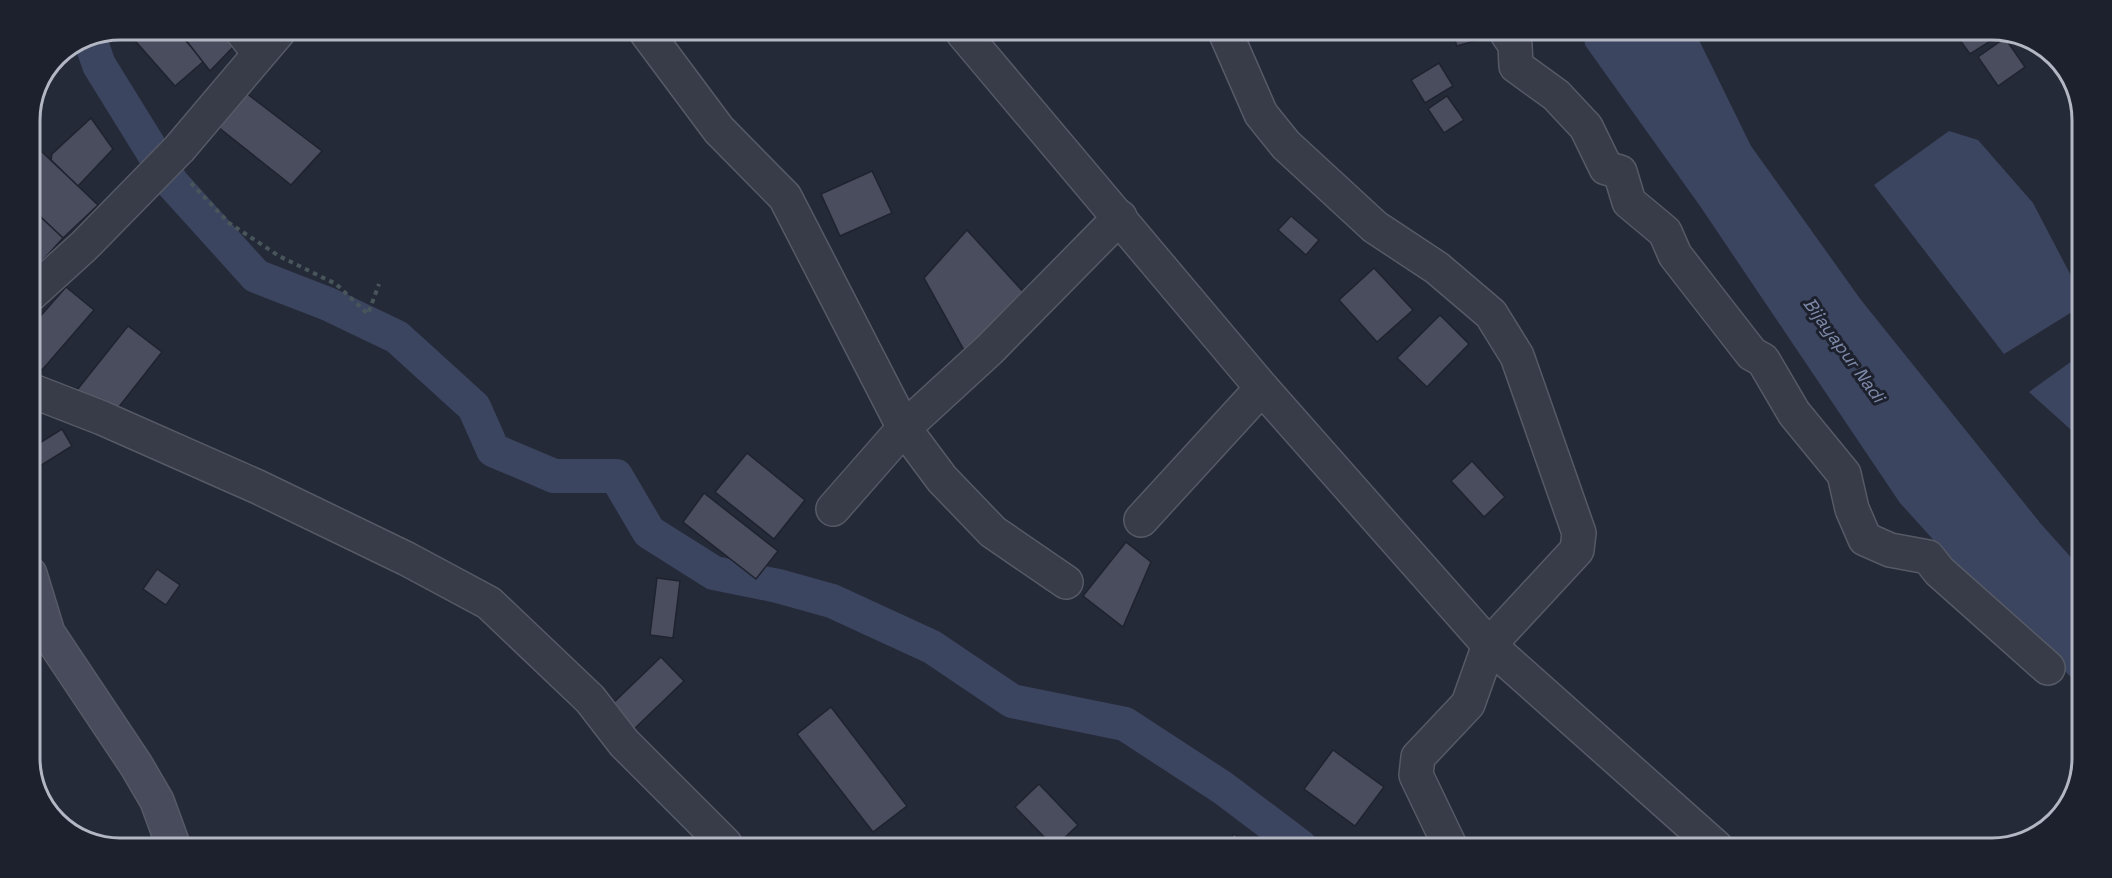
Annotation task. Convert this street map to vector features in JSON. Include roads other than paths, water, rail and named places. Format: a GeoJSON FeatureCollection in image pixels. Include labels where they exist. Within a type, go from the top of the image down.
{"type":"FeatureCollection","features":[{"type":"Feature","properties":{"kind":"main road"},"geometry":{"type":"LineString","coordinates":[[41,610],[48,633],[136,765],[156,801],[170,838]]}},
{"type":"Feature","properties":{"kind":"street"},"geometry":{"type":"LineString","coordinates":[[41,285],[84,246],[173,154],[258,40]]}},
{"type":"Feature","properties":{"kind":"street"},"geometry":{"type":"LineString","coordinates":[[652,40],[719,130],[785,197],[904,428],[942,479],[993,532],[1066,582]]}},
{"type":"Feature","properties":{"kind":"street"},"geometry":{"type":"LineString","coordinates":[[969,40],[1262,388],[1489,645],[1706,838]]}},
{"type":"Feature","properties":{"kind":"street"},"geometry":{"type":"LineString","coordinates":[[1229,40],[1261,114],[1286,145],[1375,226],[1437,268],[1491,314],[1517,356],[1579,533],[1577,550],[1489,645],[1468,704],[1418,758],[1416,775],[1446,838]]}},
{"type":"Feature","properties":{"kind":"street"},"geometry":{"type":"LineString","coordinates":[[1512,40],[1515,45],[1516,66],[1556,95],[1586,127],[1606,168],[1620,172],[1629,202],[1665,232],[1675,255],[1752,354],[1763,360],[1794,413],[1844,474],[1852,509],[1864,539],[1890,550],[1928,557],[1939,571],[2048,668]]}},
{"type":"Feature","properties":{"kind":"street"},"geometry":{"type":"LineString","coordinates":[[833,508],[904,428],[989,350],[1120,217]]}},
{"type":"Feature","properties":{"kind":"street"},"geometry":{"type":"LineString","coordinates":[[1142,520],[1262,388]]}},
{"type":"Feature","properties":{"kind":"street"},"geometry":{"type":"LineString","coordinates":[[41,394],[102,418],[258,487],[407,559],[489,603],[590,699],[624,743],[720,838]]}},
{"type":"Feature","properties":{"kind":"water","name":"Bijayapur Nadi"},"geometry":{"type":"Polygon","coordinates":[[[1584,40],[1699,40],[1751,146],[1861,300],[2041,524],[2072,558],[2072,678],[1949,557],[1900,503],[1700,206],[1585,45],[1584,40]]]}},
{"type":"Feature","properties":{"kind":"water"},"geometry":{"type":"Polygon","coordinates":[[[1949,131],[1978,140],[2033,203],[2071,276],[2071,312],[2004,354],[1874,185],[1949,131]]]}},
{"type":"Feature","properties":{"kind":"water"},"geometry":{"type":"Polygon","coordinates":[[[2071,361],[2071,430],[2029,392],[2071,361]]]}},
{"type":"Feature","properties":{"kind":"waterway"},"geometry":{"type":"LineString","coordinates":[[92,46],[99,65],[172,183],[256,276],[328,304],[397,337],[474,407],[493,450],[554,476],[616,476],[649,532],[714,573],[778,586],[832,601],[932,647],[1012,701],[1125,724],[1223,788],[1289,838]]}}]}
